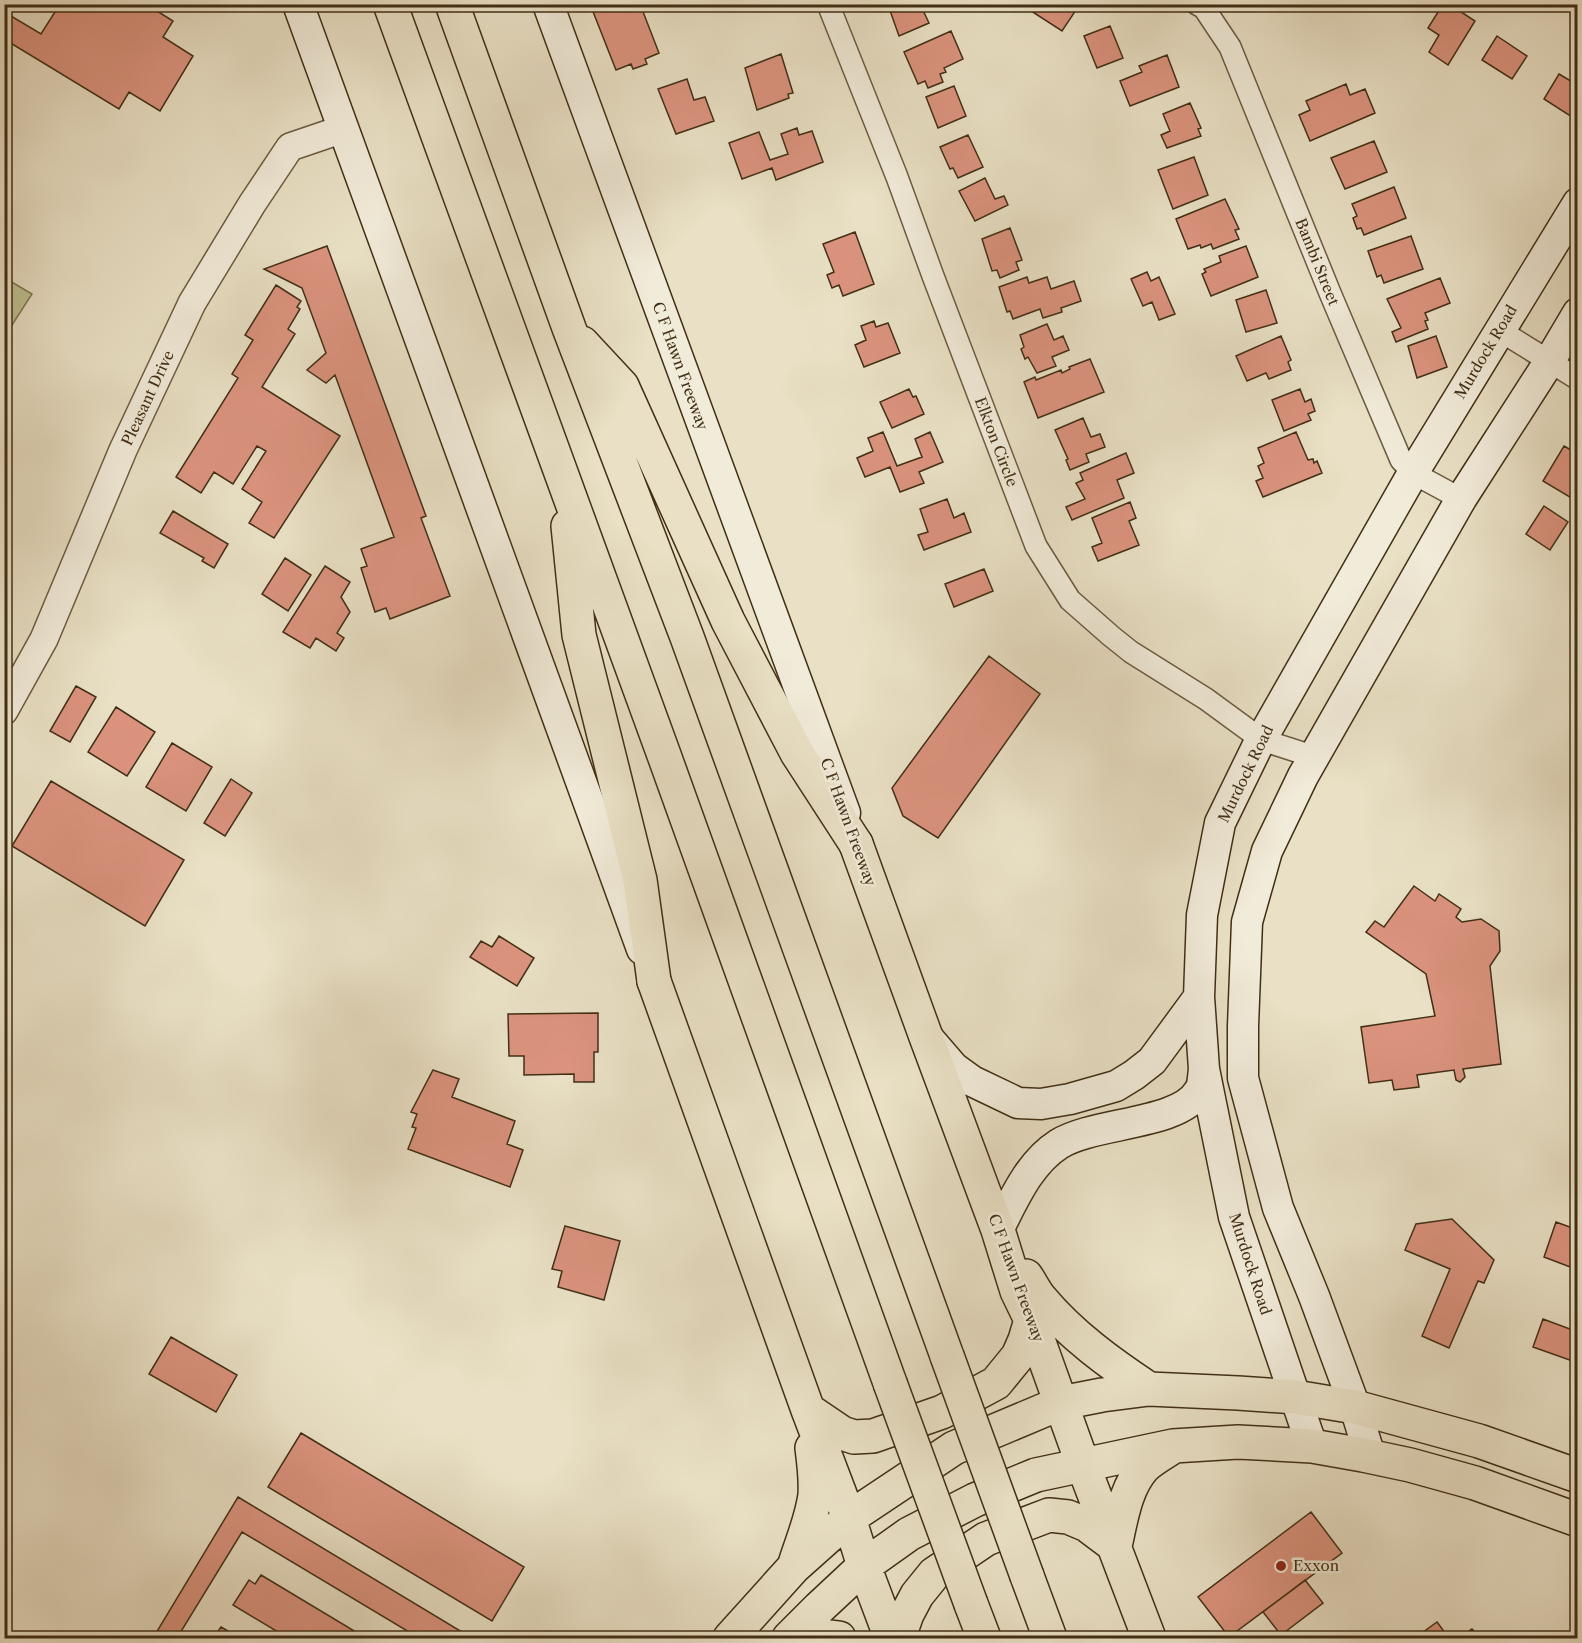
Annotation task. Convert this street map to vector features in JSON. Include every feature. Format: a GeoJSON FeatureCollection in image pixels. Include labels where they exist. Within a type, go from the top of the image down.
{"type":"FeatureCollection","features":[{"type":"Feature","properties":{"kind":"main road"},"geometry":{"type":"LineString","coordinates":[[298,4],[891,1638]]}},
{"type":"Feature","properties":{"kind":"main road"},"geometry":{"type":"LineString","coordinates":[[390,4],[984,1638]]}},
{"type":"Feature","properties":{"kind":"main road"},"geometry":{"type":"LineString","coordinates":[[452,4],[569,328],[687,637],[1050,1638]]}},
{"type":"Feature","properties":{"kind":"main road","name":"C F Hawn Freeway"},"geometry":{"type":"LineString","coordinates":[[548,4],[999,1230],[1017,1291],[1031,1320],[1149,1638]]}},
{"type":"Feature","properties":{"kind":"main road","name":"Murdock Road"},"geometry":{"type":"LineString","coordinates":[[1312,1446],[1234,1217],[1204,1069],[1199,997],[1202,915],[1220,823],[1262,740],[1413,473],[1578,204]]}},
{"type":"Feature","properties":{"kind":"main road"},"geometry":{"type":"LineString","coordinates":[[1370,1456],[1355,1407],[1314,1296],[1278,1208],[1243,1078],[1247,922],[1267,851],[1303,776],[1461,499],[1578,313]]}},
{"type":"Feature","properties":{"kind":"main road"},"geometry":{"type":"LineString","coordinates":[[569,328],[622,386],[728,621],[797,753],[856,844]]}},
{"type":"Feature","properties":{"kind":"main road"},"geometry":{"type":"LineString","coordinates":[[564,478],[579,635],[640,880],[654,981]]}},
{"type":"Feature","properties":{"kind":"main road"},"geometry":{"type":"LineString","coordinates":[[925,1034],[954,1068],[972,1081],[1018,1103],[1041,1104],[1070,1099],[1116,1086],[1134,1075],[1152,1061],[1199,997]]}},
{"type":"Feature","properties":{"kind":"main road"},"geometry":{"type":"LineString","coordinates":[[1149,1389],[1069,1329],[1040,1298],[999,1230],[1023,1181],[1042,1159],[1060,1144],[1096,1130],[1161,1117],[1190,1102],[1200,1090],[1204,1069],[1224,1059],[1243,1026]]}},
{"type":"Feature","properties":{"kind":"main road"},"geometry":{"type":"LineString","coordinates":[[808,1410],[842,1433],[854,1437],[873,1436],[942,1412],[996,1383],[1018,1356],[1031,1320]]}},
{"type":"Feature","properties":{"kind":"main road"},"geometry":{"type":"LineString","coordinates":[[730,1638],[794,1567],[849,1518],[954,1448],[1061,1403],[1102,1395],[1149,1389],[1238,1393],[1295,1397],[1355,1407],[1479,1441],[1578,1476]]}},
{"type":"Feature","properties":{"kind":"main road"},"geometry":{"type":"LineString","coordinates":[[794,1567],[810,1518],[814,1495],[815,1471],[808,1410]]}},
{"type":"Feature","properties":{"kind":"main road"},"geometry":{"type":"LineString","coordinates":[[789,1638],[864,1566],[909,1534],[975,1500],[1036,1475],[1173,1446],[1238,1442],[1312,1446],[1370,1456],[1474,1483],[1578,1520]]}},
{"type":"Feature","properties":{"kind":"main road"},"geometry":{"type":"LineString","coordinates":[[902,1638],[907,1614],[917,1595],[934,1574],[986,1539],[1049,1515],[1068,1517],[1087,1524],[1114,1546],[1125,1502],[1134,1482],[1144,1467],[1173,1446]]}},
{"type":"Feature","properties":{"kind":"main road"},"geometry":{"type":"LineString","coordinates":[[795,1638],[839,1638]]}},
{"type":"Feature","properties":{"kind":"street","name":"Elkton Circle"},"geometry":{"type":"LineString","coordinates":[[828,4],[897,177],[1036,546],[1070,600],[1131,652],[1206,699],[1262,740],[1315,757]]}},
{"type":"Feature","properties":{"kind":"street","name":"Bambi Street"},"geometry":{"type":"LineString","coordinates":[[1197,4],[1204,8],[1230,47],[1401,460],[1413,473],[1461,499]]}},
{"type":"Feature","properties":{"kind":"street","name":"Pleasant Drive"},"geometry":{"type":"LineString","coordinates":[[4,711],[44,639],[123,450],[192,303],[252,204],[290,147],[343,129]]}},
{"type":"Feature","properties":{"kind":"street"},"geometry":{"type":"LineString","coordinates":[[1499,330],[1578,379]]}},
{"type":"Feature","properties":{"kind":"green space"},"geometry":{"type":"Polygon","coordinates":[[[5,278],[32,294],[5,336],[5,278]]]}},
{"type":"Feature","properties":{"kind":"building"},"geometry":{"type":"Polygon","coordinates":[[[60,4],[146,4],[173,21],[163,37],[193,56],[160,111],[129,92],[119,109],[4,39],[6,13],[41,34],[60,4]]]}},
{"type":"Feature","properties":{"kind":"building"},"geometry":{"type":"Polygon","coordinates":[[[590,4],[640,4],[659,53],[645,59],[647,64],[633,69],[631,64],[616,70],[590,4]]]}},
{"type":"Feature","properties":{"kind":"building"},"geometry":{"type":"Polygon","coordinates":[[[889,4],[920,4],[929,23],[899,36],[889,4]]]}},
{"type":"Feature","properties":{"kind":"building"},"geometry":{"type":"Polygon","coordinates":[[[1027,4],[1074,4],[1078,7],[1062,31],[1025,7],[1027,4]]]}},
{"type":"Feature","properties":{"kind":"building"},"geometry":{"type":"Polygon","coordinates":[[[1443,4],[1449,4],[1475,21],[1448,65],[1429,52],[1439,35],[1428,28],[1443,4]]]}},
{"type":"Feature","properties":{"kind":"building"},"geometry":{"type":"Polygon","coordinates":[[[1110,26],[1123,58],[1097,68],[1084,36],[1110,26]]]}},
{"type":"Feature","properties":{"kind":"building"},"geometry":{"type":"Polygon","coordinates":[[[951,31],[963,59],[944,68],[946,72],[940,74],[943,82],[928,88],[925,81],[918,84],[904,52],[951,31]]]}},
{"type":"Feature","properties":{"kind":"building"},"geometry":{"type":"Polygon","coordinates":[[[1497,36],[1527,56],[1512,79],[1482,60],[1497,36]]]}},
{"type":"Feature","properties":{"kind":"building"},"geometry":{"type":"Polygon","coordinates":[[[781,54],[793,93],[788,94],[789,98],[757,110],[745,68],[781,54]]]}},
{"type":"Feature","properties":{"kind":"building"},"geometry":{"type":"Polygon","coordinates":[[[1167,55],[1179,87],[1130,106],[1120,81],[1142,72],[1139,66],[1167,55]]]}},
{"type":"Feature","properties":{"kind":"building"},"geometry":{"type":"Polygon","coordinates":[[[1559,74],[1574,83],[1578,78],[1578,108],[1572,117],[1544,99],[1559,74]]]}},
{"type":"Feature","properties":{"kind":"building"},"geometry":{"type":"Polygon","coordinates":[[[687,79],[694,100],[705,97],[714,121],[676,134],[658,89],[687,79]]]}},
{"type":"Feature","properties":{"kind":"building"},"geometry":{"type":"Polygon","coordinates":[[[1346,84],[1350,95],[1365,89],[1375,113],[1310,141],[1299,115],[1310,110],[1306,101],[1346,84]]]}},
{"type":"Feature","properties":{"kind":"building"},"geometry":{"type":"Polygon","coordinates":[[[954,86],[966,116],[938,128],[926,97],[954,86]]]}},
{"type":"Feature","properties":{"kind":"building"},"geometry":{"type":"Polygon","coordinates":[[[1190,103],[1201,128],[1198,129],[1201,136],[1167,148],[1161,135],[1170,131],[1163,114],[1190,103]]]}},
{"type":"Feature","properties":{"kind":"building"},"geometry":{"type":"Polygon","coordinates":[[[797,128],[799,135],[812,131],[823,162],[776,180],[772,168],[742,179],[729,143],[759,132],[770,160],[788,154],[781,134],[797,128]]]}},
{"type":"Feature","properties":{"kind":"building"},"geometry":{"type":"Polygon","coordinates":[[[968,135],[983,167],[958,178],[953,168],[950,169],[940,147],[968,135]]]}},
{"type":"Feature","properties":{"kind":"building"},"geometry":{"type":"Polygon","coordinates":[[[1374,141],[1387,172],[1345,189],[1331,158],[1374,141]]]}},
{"type":"Feature","properties":{"kind":"building"},"geometry":{"type":"Polygon","coordinates":[[[1194,157],[1208,195],[1173,209],[1158,170],[1194,157]]]}},
{"type":"Feature","properties":{"kind":"building"},"geometry":{"type":"Polygon","coordinates":[[[985,178],[995,199],[1004,196],[1008,205],[975,221],[959,191],[985,178]]]}},
{"type":"Feature","properties":{"kind":"building"},"geometry":{"type":"Polygon","coordinates":[[[1394,187],[1406,218],[1364,235],[1361,228],[1357,229],[1353,218],[1357,216],[1352,204],[1394,187]]]}},
{"type":"Feature","properties":{"kind":"building"},"geometry":{"type":"Polygon","coordinates":[[[1225,199],[1239,229],[1235,230],[1239,239],[1213,249],[1211,244],[1188,249],[1176,219],[1225,199]]]}},
{"type":"Feature","properties":{"kind":"building"},"geometry":{"type":"Polygon","coordinates":[[[1010,228],[1022,260],[1016,262],[1019,270],[1000,278],[997,270],[992,271],[982,239],[1010,228]]]}},
{"type":"Feature","properties":{"kind":"building"},"geometry":{"type":"Polygon","coordinates":[[[855,232],[874,284],[843,296],[839,285],[832,288],[827,275],[834,272],[823,244],[855,232]]]}},
{"type":"Feature","properties":{"kind":"building"},"geometry":{"type":"Polygon","coordinates":[[[1411,236],[1423,269],[1384,283],[1381,275],[1377,277],[1368,251],[1411,236]]]}},
{"type":"Feature","properties":{"kind":"building"},"geometry":{"type":"Polygon","coordinates":[[[327,246],[426,516],[421,518],[450,596],[390,619],[386,608],[375,612],[361,568],[367,566],[361,549],[394,537],[335,375],[326,383],[307,370],[326,353],[302,288],[264,269],[327,246]]]}},
{"type":"Feature","properties":{"kind":"building"},"geometry":{"type":"Polygon","coordinates":[[[1246,246],[1258,277],[1211,296],[1202,274],[1206,272],[1204,269],[1221,262],[1219,256],[1246,246]]]}},
{"type":"Feature","properties":{"kind":"building"},"geometry":{"type":"Polygon","coordinates":[[[1147,272],[1151,281],[1159,277],[1175,314],[1159,320],[1152,302],[1143,306],[1131,279],[1147,272]]]}},
{"type":"Feature","properties":{"kind":"building"},"geometry":{"type":"Polygon","coordinates":[[[1027,277],[1029,283],[1047,277],[1051,289],[1074,281],[1081,301],[1061,308],[1062,312],[1043,318],[1040,309],[1013,319],[1010,311],[1007,312],[999,287],[1027,277]]]}},
{"type":"Feature","properties":{"kind":"building"},"geometry":{"type":"Polygon","coordinates":[[[1440,278],[1450,303],[1425,313],[1428,329],[1396,342],[1392,332],[1401,328],[1387,299],[1440,278]]]}},
{"type":"Feature","properties":{"kind":"building"},"geometry":{"type":"Polygon","coordinates":[[[276,285],[301,301],[297,307],[300,309],[288,329],[295,334],[262,387],[340,436],[274,538],[249,523],[262,502],[242,489],[266,451],[257,446],[233,484],[214,472],[201,493],[176,477],[238,378],[232,374],[253,340],[245,335],[276,285]]]}},
{"type":"Feature","properties":{"kind":"building"},"geometry":{"type":"Polygon","coordinates":[[[1266,290],[1277,323],[1246,332],[1236,300],[1266,290]]]}},
{"type":"Feature","properties":{"kind":"building"},"geometry":{"type":"Polygon","coordinates":[[[874,321],[876,327],[888,323],[900,353],[864,367],[855,345],[866,340],[861,326],[874,321]]]}},
{"type":"Feature","properties":{"kind":"building"},"geometry":{"type":"Polygon","coordinates":[[[1047,324],[1054,340],[1063,336],[1069,350],[1052,357],[1056,366],[1037,373],[1028,357],[1025,359],[1021,349],[1024,347],[1020,335],[1047,324]]]}},
{"type":"Feature","properties":{"kind":"building"},"geometry":{"type":"Polygon","coordinates":[[[1281,336],[1291,360],[1288,362],[1291,370],[1269,379],[1266,373],[1247,381],[1236,356],[1281,336]]]}},
{"type":"Feature","properties":{"kind":"building"},"geometry":{"type":"Polygon","coordinates":[[[1436,336],[1447,367],[1417,378],[1408,346],[1436,336]]]}},
{"type":"Feature","properties":{"kind":"building"},"geometry":{"type":"Polygon","coordinates":[[[1090,359],[1104,392],[1038,418],[1024,382],[1061,370],[1062,373],[1070,369],[1069,367],[1090,359]]]}},
{"type":"Feature","properties":{"kind":"building"},"geometry":{"type":"Polygon","coordinates":[[[909,389],[913,397],[916,396],[924,414],[892,428],[880,402],[909,389]]]}},
{"type":"Feature","properties":{"kind":"building"},"geometry":{"type":"Polygon","coordinates":[[[1300,389],[1305,402],[1311,399],[1315,411],[1308,414],[1311,420],[1284,431],[1272,400],[1300,389]]]}},
{"type":"Feature","properties":{"kind":"building"},"geometry":{"type":"Polygon","coordinates":[[[1083,418],[1091,437],[1100,434],[1105,447],[1086,454],[1089,462],[1070,470],[1066,460],[1068,459],[1055,430],[1083,418]]]}},
{"type":"Feature","properties":{"kind":"building"},"geometry":{"type":"Polygon","coordinates":[[[883,432],[897,466],[922,457],[915,439],[930,432],[943,462],[919,472],[924,483],[900,492],[890,467],[865,477],[857,458],[873,451],[868,438],[883,432]]]}},
{"type":"Feature","properties":{"kind":"building"},"geometry":{"type":"Polygon","coordinates":[[[1296,432],[1308,460],[1313,459],[1314,463],[1317,461],[1322,473],[1263,497],[1256,481],[1263,478],[1258,466],[1264,463],[1258,448],[1296,432]]]}},
{"type":"Feature","properties":{"kind":"building"},"geometry":{"type":"Polygon","coordinates":[[[1564,446],[1578,454],[1578,502],[1543,481],[1564,446]]]}},
{"type":"Feature","properties":{"kind":"building"},"geometry":{"type":"Polygon","coordinates":[[[1126,453],[1134,473],[1117,480],[1124,498],[1072,520],[1066,507],[1085,499],[1076,483],[1083,480],[1080,473],[1126,453]]]}},
{"type":"Feature","properties":{"kind":"building"},"geometry":{"type":"Polygon","coordinates":[[[947,499],[954,518],[964,513],[971,532],[924,550],[918,535],[928,532],[920,509],[947,499]]]}},
{"type":"Feature","properties":{"kind":"building"},"geometry":{"type":"Polygon","coordinates":[[[1130,502],[1136,518],[1129,521],[1139,545],[1098,561],[1092,547],[1102,543],[1092,518],[1130,502]]]}},
{"type":"Feature","properties":{"kind":"building"},"geometry":{"type":"Polygon","coordinates":[[[1544,506],[1568,522],[1550,550],[1526,534],[1544,506]]]}},
{"type":"Feature","properties":{"kind":"building"},"geometry":{"type":"Polygon","coordinates":[[[173,511],[228,544],[214,568],[202,561],[204,558],[160,533],[173,511]]]}},
{"type":"Feature","properties":{"kind":"building"},"geometry":{"type":"Polygon","coordinates":[[[285,558],[311,575],[288,611],[262,594],[285,558]]]}},
{"type":"Feature","properties":{"kind":"building"},"geometry":{"type":"Polygon","coordinates":[[[325,566],[350,582],[341,597],[350,612],[337,633],[344,638],[336,651],[316,638],[310,648],[283,632],[325,566]]]}},
{"type":"Feature","properties":{"kind":"building"},"geometry":{"type":"Polygon","coordinates":[[[984,569],[993,591],[954,607],[945,584],[984,569]]]}},
{"type":"Feature","properties":{"kind":"building"},"geometry":{"type":"Polygon","coordinates":[[[989,656],[1040,694],[938,838],[903,816],[892,788],[989,656]]]}},
{"type":"Feature","properties":{"kind":"building"},"geometry":{"type":"Polygon","coordinates":[[[76,686],[96,697],[70,742],[50,731],[76,686]]]}},
{"type":"Feature","properties":{"kind":"building"},"geometry":{"type":"Polygon","coordinates":[[[116,707],[155,732],[127,776],[88,752],[116,707]]]}},
{"type":"Feature","properties":{"kind":"building"},"geometry":{"type":"Polygon","coordinates":[[[172,743],[212,767],[186,811],[146,787],[172,743]]]}},
{"type":"Feature","properties":{"kind":"building"},"geometry":{"type":"Polygon","coordinates":[[[231,779],[252,793],[225,836],[204,823],[231,779]]]}},
{"type":"Feature","properties":{"kind":"building"},"geometry":{"type":"Polygon","coordinates":[[[51,781],[184,860],[145,926],[12,846],[51,781]]]}},
{"type":"Feature","properties":{"kind":"building"},"geometry":{"type":"Polygon","coordinates":[[[1414,886],[1435,901],[1439,894],[1461,909],[1456,917],[1462,922],[1481,919],[1499,931],[1500,951],[1490,966],[1501,1064],[1463,1069],[1465,1077],[1460,1082],[1456,1080],[1454,1070],[1417,1075],[1419,1087],[1394,1090],[1392,1080],[1369,1083],[1361,1027],[1435,1016],[1426,974],[1366,932],[1375,921],[1384,927],[1414,886]]]}},
{"type":"Feature","properties":{"kind":"building"},"geometry":{"type":"Polygon","coordinates":[[[499,936],[534,958],[517,986],[470,957],[481,941],[492,947],[499,936]]]}},
{"type":"Feature","properties":{"kind":"building"},"geometry":{"type":"Polygon","coordinates":[[[598,1013],[598,1052],[594,1052],[594,1082],[574,1082],[574,1074],[524,1075],[524,1056],[509,1056],[508,1014],[598,1013]]]}},
{"type":"Feature","properties":{"kind":"building"},"geometry":{"type":"Polygon","coordinates":[[[433,1070],[459,1079],[452,1097],[515,1121],[507,1144],[523,1150],[510,1187],[408,1149],[416,1128],[412,1127],[417,1114],[411,1112],[433,1070]]]}},
{"type":"Feature","properties":{"kind":"building"},"geometry":{"type":"Polygon","coordinates":[[[1452,1219],[1494,1260],[1484,1283],[1478,1281],[1449,1348],[1422,1336],[1450,1269],[1405,1250],[1416,1224],[1452,1219]]]}},
{"type":"Feature","properties":{"kind":"building"},"geometry":{"type":"Polygon","coordinates":[[[1556,1222],[1578,1230],[1578,1270],[1544,1257],[1556,1222]]]}},
{"type":"Feature","properties":{"kind":"building"},"geometry":{"type":"Polygon","coordinates":[[[565,1226],[620,1241],[604,1300],[558,1287],[562,1271],[552,1269],[565,1226]]]}},
{"type":"Feature","properties":{"kind":"building"},"geometry":{"type":"Polygon","coordinates":[[[1543,1319],[1578,1332],[1578,1363],[1533,1347],[1543,1319]]]}},
{"type":"Feature","properties":{"kind":"building"},"geometry":{"type":"Polygon","coordinates":[[[171,1337],[237,1375],[216,1412],[149,1374],[171,1337]]]}},
{"type":"Feature","properties":{"kind":"building"},"geometry":{"type":"Polygon","coordinates":[[[301,1433],[524,1567],[492,1621],[268,1487],[301,1433]]]}},
{"type":"Feature","properties":{"kind":"building"},"geometry":{"type":"Polygon","coordinates":[[[238,1497],[472,1638],[419,1638],[242,1532],[177,1638],[153,1638],[238,1497]]]}},
{"type":"Feature","properties":{"kind":"building","name":"Exxon"},"geometry":{"type":"Polygon","coordinates":[[[1311,1512],[1342,1553],[1229,1637],[1198,1597],[1311,1512]]]}},
{"type":"Feature","properties":{"kind":"building"},"geometry":{"type":"Polygon","coordinates":[[[261,1575],[366,1638],[288,1638],[233,1605],[249,1580],[255,1584],[261,1575]]]}},
{"type":"Feature","properties":{"kind":"building"},"geometry":{"type":"Polygon","coordinates":[[[1305,1580],[1323,1603],[1281,1635],[1263,1612],[1305,1580]]]}},
{"type":"Feature","properties":{"kind":"building"},"geometry":{"type":"Polygon","coordinates":[[[1437,1622],[1449,1638],[1415,1638],[1437,1622]]]}},
{"type":"Feature","properties":{"kind":"building"},"geometry":{"type":"Polygon","coordinates":[[[221,1627],[240,1638],[213,1638],[221,1627]]]}},
{"type":"Feature","properties":{"kind":"building"},"geometry":{"type":"Polygon","coordinates":[[[1472,1629],[1481,1638],[1458,1638],[1472,1629]]]}},
{"type":"Feature","properties":{"kind":"place","name":"Exxon"},"geometry":{"type":"Point","coordinates":[1281,1566]}}]}
